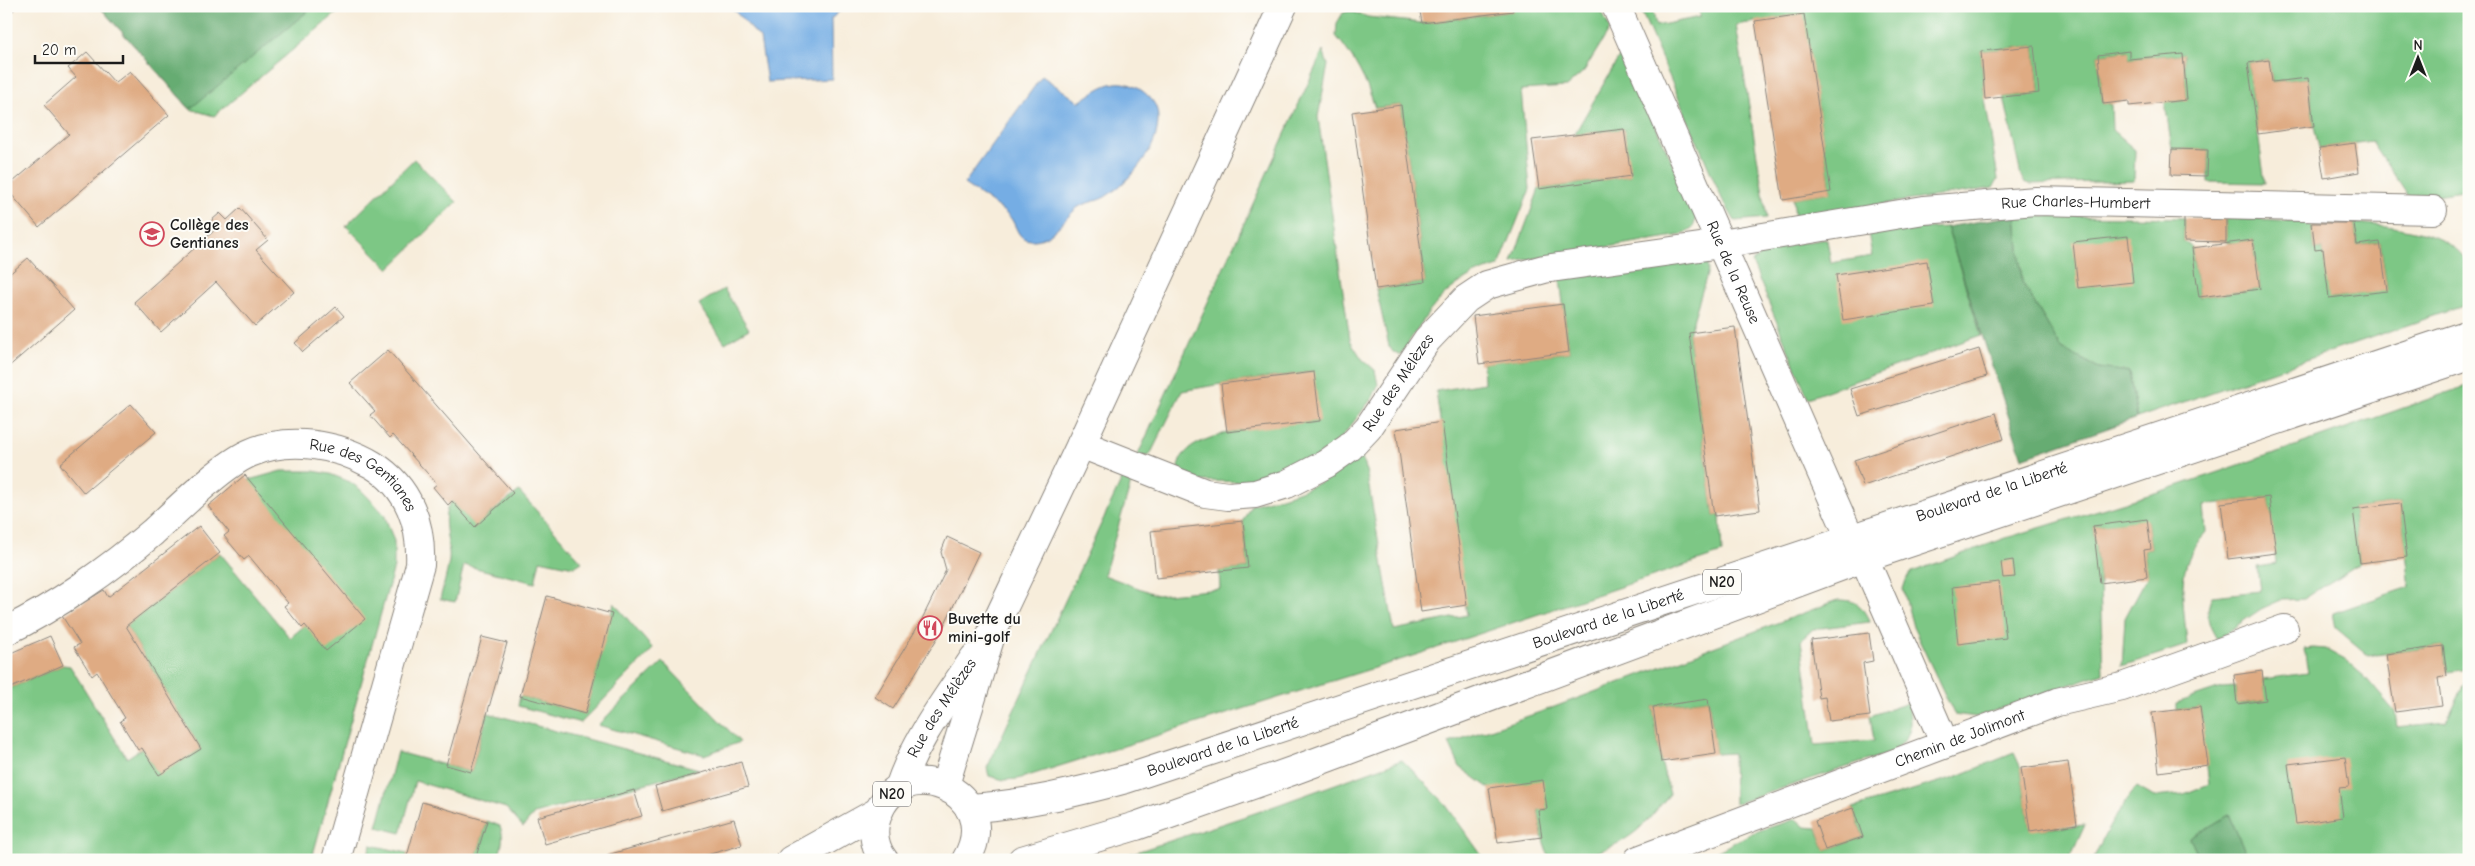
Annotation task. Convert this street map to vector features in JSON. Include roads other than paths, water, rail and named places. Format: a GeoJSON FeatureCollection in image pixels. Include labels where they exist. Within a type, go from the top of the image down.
{"type":"FeatureCollection","features":[{"type":"Feature","properties":{"kind":"street","name":"Rue des Mélèzes"},"geometry":{"type":"LineString","coordinates":[[900,788],[908,762],[930,724],[992,632],[1082,444],[1284,6]]}},
{"type":"Feature","properties":{"kind":"street","name":"Rue de la Reuse"},"geometry":{"type":"LineString","coordinates":[[1616,6],[1806,440],[1945,744]]}},
{"type":"Feature","properties":{"kind":"street","name":"Rue Charles-Humbert"},"geometry":{"type":"LineString","coordinates":[[1721,244],[1924,210],[2036,201],[2433,210]]}},
{"type":"Feature","properties":{"kind":"street","name":"Rue des Mélèzes"},"geometry":{"type":"LineString","coordinates":[[1082,444],[1205,493],[1228,496],[1254,494],[1287,484],[1326,464],[1350,447],[1368,428],[1427,340],[1443,321],[1466,299],[1487,285],[1544,269],[1721,244]]}},
{"type":"Feature","properties":{"kind":"street","name":"Boulevard de la Liberté"},"geometry":{"type":"LineString","coordinates":[[1022,860],[1136,826],[1292,771],[1857,549],[2469,334]]}},
{"type":"Feature","properties":{"kind":"street","name":"Boulevard de la Liberté"},"geometry":{"type":"LineString","coordinates":[[969,808],[1015,804],[1067,795],[1126,778],[2469,356]]}},
{"type":"Feature","properties":{"kind":"street","name":"Rue des Gentianes"},"geometry":{"type":"LineString","coordinates":[[8,630],[45,612],[138,544],[220,474],[248,453],[272,446],[322,445],[341,449],[380,470],[408,500],[421,543],[420,566],[336,860]]}},
{"type":"Feature","properties":{"kind":"street","name":"Chemin de Jolimont"},"geometry":{"type":"LineString","coordinates":[[1638,860],[2057,702],[2122,687],[2284,629]]}},
{"type":"Feature","properties":{"kind":"street","name":"Rue des Mélèzes"},"geometry":{"type":"LineString","coordinates":[[945,785],[992,632]]}},
{"type":"Feature","properties":{"kind":"street","name":"N20"},"geometry":{"type":"LineString","coordinates":[[884,860],[875,841],[874,825],[878,811],[887,798],[900,788],[922,782],[945,785]]}},
{"type":"Feature","properties":{"kind":"street"},"geometry":{"type":"LineString","coordinates":[[945,785],[959,795],[969,808],[974,822],[975,836],[966,860]]}},
{"type":"Feature","properties":{"kind":"street","name":"N20"},"geometry":{"type":"LineString","coordinates":[[791,860],[878,811]]}},
{"type":"Feature","properties":{"kind":"water"},"geometry":{"type":"Polygon","coordinates":[[[730,6],[845,6],[831,19],[832,79],[767,82],[760,38],[730,6]]]}},
{"type":"Feature","properties":{"kind":"water"},"geometry":{"type":"Polygon","coordinates":[[[1042,76],[1079,102],[1106,85],[1122,83],[1134,86],[1145,93],[1153,102],[1156,107],[1158,124],[1152,147],[1130,177],[1112,193],[1098,200],[1083,204],[1045,237],[1027,240],[1017,231],[1009,216],[964,184],[1042,76]]]}},
{"type":"Feature","properties":{"kind":"place","name":"Collège des Gentianes"},"geometry":{"type":"Point","coordinates":[152,234]}},
{"type":"Feature","properties":{"kind":"place","name":"Buvette du mini-golf"},"geometry":{"type":"Point","coordinates":[930,628]}}]}
